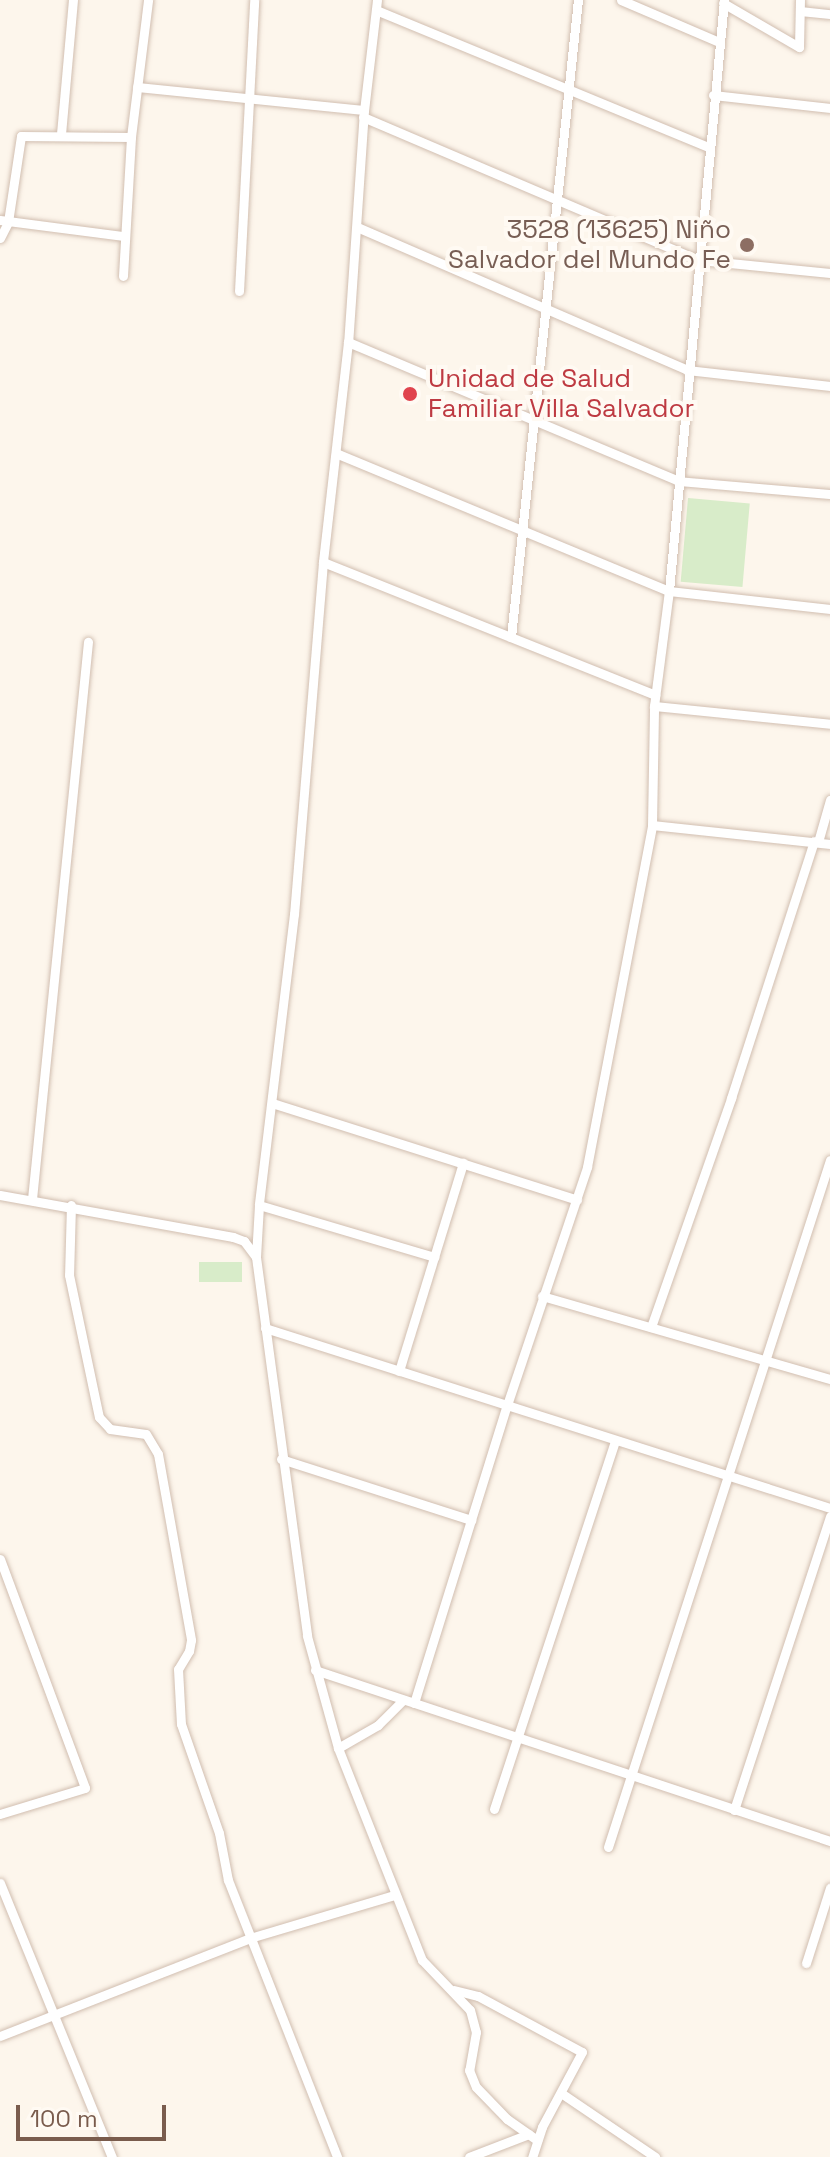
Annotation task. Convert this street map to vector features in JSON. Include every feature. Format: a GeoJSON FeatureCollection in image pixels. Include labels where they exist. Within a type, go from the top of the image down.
{"type":"FeatureCollection","features":[{"type":"Feature","properties":{"kind":"street"},"geometry":{"type":"LineString","coordinates":[[61,134],[73,0]]}},
{"type":"Feature","properties":{"kind":"street"},"geometry":{"type":"LineString","coordinates":[[123,276],[131,137],[148,0]]}},
{"type":"Feature","properties":{"kind":"street"},"geometry":{"type":"LineString","coordinates":[[239,291],[246,98],[254,0]]}},
{"type":"Feature","properties":{"kind":"street"},"geometry":{"type":"LineString","coordinates":[[511,637],[578,0]]}},
{"type":"Feature","properties":{"kind":"street"},"geometry":{"type":"LineString","coordinates":[[621,0],[719,42]]}},
{"type":"Feature","properties":{"kind":"street"},"geometry":{"type":"LineString","coordinates":[[414,1703],[542,1296],[577,1200],[612,1041],[652,825],[654,706],[669,591],[723,2],[799,47],[800,0]]}},
{"type":"Feature","properties":{"kind":"street"},"geometry":{"type":"LineString","coordinates":[[533,2137],[507,2119],[476,2087],[469,2070],[476,2032],[473,2019],[453,1990],[422,1960],[338,1748],[315,1670],[281,1459],[256,1257],[259,1205],[294,914],[323,562],[338,454],[364,113],[377,5],[708,147]]}},
{"type":"Feature","properties":{"kind":"street"},"geometry":{"type":"LineString","coordinates":[[800,11],[830,14]]}},
{"type":"Feature","properties":{"kind":"street"},"geometry":{"type":"LineString","coordinates":[[137,87],[364,113],[699,260],[830,273]]}},
{"type":"Feature","properties":{"kind":"street"},"geometry":{"type":"LineString","coordinates":[[713,95],[830,108]]}},
{"type":"Feature","properties":{"kind":"street"},"geometry":{"type":"LineString","coordinates":[[0,238],[21,136],[131,137]]}},
{"type":"Feature","properties":{"kind":"street"},"geometry":{"type":"LineString","coordinates":[[4,221],[124,236]]}},
{"type":"Feature","properties":{"kind":"street"},"geometry":{"type":"LineString","coordinates":[[357,227],[687,370],[830,386]]}},
{"type":"Feature","properties":{"kind":"street"},"geometry":{"type":"LineString","coordinates":[[348,342],[678,481],[830,494]]}},
{"type":"Feature","properties":{"kind":"street"},"geometry":{"type":"LineString","coordinates":[[338,454],[669,591],[830,609]]}},
{"type":"Feature","properties":{"kind":"street"},"geometry":{"type":"LineString","coordinates":[[323,562],[655,695]]}},
{"type":"Feature","properties":{"kind":"street"},"geometry":{"type":"LineString","coordinates":[[32,1199],[88,642]]}},
{"type":"Feature","properties":{"kind":"street"},"geometry":{"type":"LineString","coordinates":[[654,706],[830,724]]}},
{"type":"Feature","properties":{"kind":"street"},"geometry":{"type":"LineString","coordinates":[[651,1327],[830,800]]}},
{"type":"Feature","properties":{"kind":"street"},"geometry":{"type":"LineString","coordinates":[[652,825],[830,844]]}},
{"type":"Feature","properties":{"kind":"street"},"geometry":{"type":"LineString","coordinates":[[272,1103],[577,1200]]}},
{"type":"Feature","properties":{"kind":"street"},"geometry":{"type":"LineString","coordinates":[[608,1847],[830,1160]]}},
{"type":"Feature","properties":{"kind":"street"},"geometry":{"type":"LineString","coordinates":[[399,1371],[463,1163]]}},
{"type":"Feature","properties":{"kind":"street"},"geometry":{"type":"LineString","coordinates":[[0,1195],[71,1205],[233,1237],[244,1241],[256,1257]]}},
{"type":"Feature","properties":{"kind":"street"},"geometry":{"type":"LineString","coordinates":[[71,1205],[69,1275],[99,1417],[110,1429],[146,1434],[158,1454],[191,1640],[189,1651],[178,1669],[179,1717],[219,1833],[226,1875],[333,2156]]}},
{"type":"Feature","properties":{"kind":"street"},"geometry":{"type":"LineString","coordinates":[[259,1205],[434,1257]]}},
{"type":"Feature","properties":{"kind":"street"},"geometry":{"type":"LineString","coordinates":[[542,1296],[830,1379]]}},
{"type":"Feature","properties":{"kind":"street"},"geometry":{"type":"LineString","coordinates":[[265,1328],[830,1508]]}},
{"type":"Feature","properties":{"kind":"street"},"geometry":{"type":"LineString","coordinates":[[494,1809],[615,1440]]}},
{"type":"Feature","properties":{"kind":"street"},"geometry":{"type":"LineString","coordinates":[[281,1459],[471,1520]]}},
{"type":"Feature","properties":{"kind":"street"},"geometry":{"type":"LineString","coordinates":[[734,1810],[830,1516]]}},
{"type":"Feature","properties":{"kind":"street"},"geometry":{"type":"LineString","coordinates":[[0,1559],[85,1788],[0,1814]]}},
{"type":"Feature","properties":{"kind":"street"},"geometry":{"type":"LineString","coordinates":[[315,1670],[830,1841]]}},
{"type":"Feature","properties":{"kind":"street"},"geometry":{"type":"LineString","coordinates":[[338,1748],[378,1725],[403,1700]]}},
{"type":"Feature","properties":{"kind":"street"},"geometry":{"type":"LineString","coordinates":[[0,1883],[56,2013],[112,2157]]}},
{"type":"Feature","properties":{"kind":"street"},"geometry":{"type":"LineString","coordinates":[[806,1963],[830,1888]]}},
{"type":"Feature","properties":{"kind":"street"},"geometry":{"type":"LineString","coordinates":[[0,2036],[250,1938],[394,1895]]}},
{"type":"Feature","properties":{"kind":"street"},"geometry":{"type":"LineString","coordinates":[[453,1990],[478,1996],[580,2049],[582,2056],[533,2137],[532,2157]]}},
{"type":"Feature","properties":{"kind":"street"},"geometry":{"type":"LineString","coordinates":[[561,2093],[655,2157]]}},
{"type":"Feature","properties":{"kind":"street"},"geometry":{"type":"LineString","coordinates":[[469,2157],[533,2137]]}},
{"type":"Feature","properties":{"kind":"green space"},"geometry":{"type":"Polygon","coordinates":[[[688,498],[750,503],[742,587],[681,582],[688,498]]]}},
{"type":"Feature","properties":{"kind":"green space"},"geometry":{"type":"Polygon","coordinates":[[[199,1262],[242,1262],[242,1282],[199,1282],[199,1262]]]}},
{"type":"Feature","properties":{"kind":"place","name":"3528 (13625) Niño Salvador del Mundo Fe"},"geometry":{"type":"Point","coordinates":[747,245]}},
{"type":"Feature","properties":{"kind":"place","name":"Unidad de Salud Familiar Villa Salvador"},"geometry":{"type":"Point","coordinates":[410,394]}}]}
